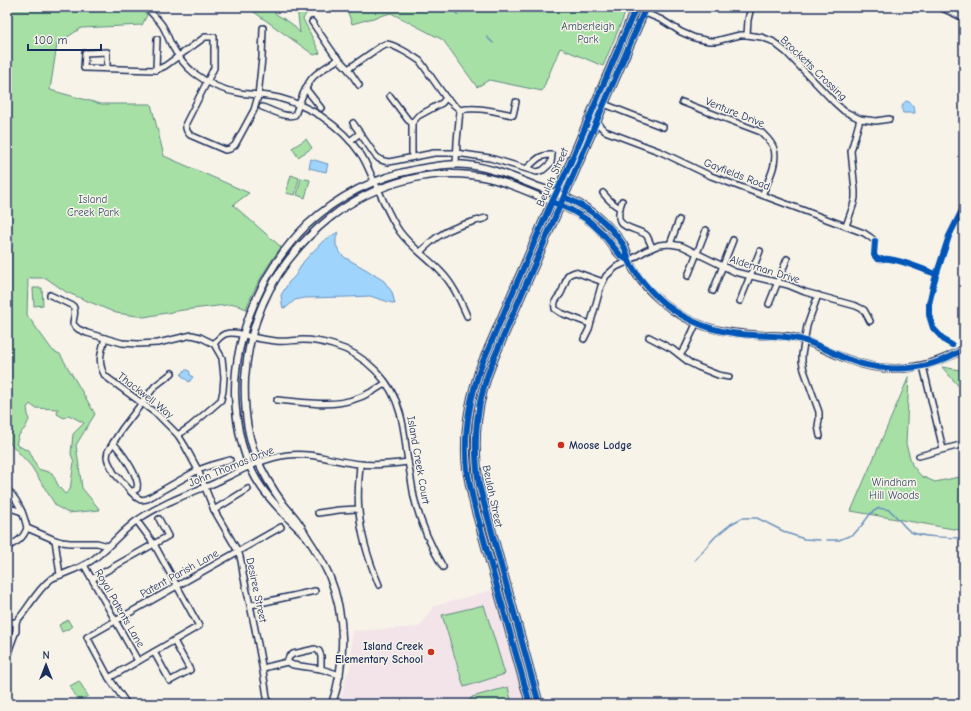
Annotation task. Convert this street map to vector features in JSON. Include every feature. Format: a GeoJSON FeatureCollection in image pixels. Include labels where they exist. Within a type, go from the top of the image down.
{"type":"FeatureCollection","features":[{"type":"Feature","properties":{"kind":"main road","name":"Beulah Street"},"geometry":{"type":"LineString","coordinates":[[530,704],[475,508],[467,467],[467,432],[472,398],[481,366],[552,201],[569,166],[634,8]]}},
{"type":"Feature","properties":{"kind":"main road","name":"Beulah Street"},"geometry":{"type":"LineString","coordinates":[[539,704],[479,485],[476,467],[476,433],[480,400],[490,368],[589,136],[645,10]]}},
{"type":"Feature","properties":{"kind":"main road"},"geometry":{"type":"LineString","coordinates":[[524,682],[532,680]]}},
{"type":"Feature","properties":{"kind":"street"},"geometry":{"type":"LineString","coordinates":[[146,7],[161,24],[171,44],[186,66],[206,81],[227,90],[258,96],[279,98],[299,105],[321,116],[350,141],[362,156],[395,225],[406,239],[448,280],[467,316]]}},
{"type":"Feature","properties":{"kind":"street"},"geometry":{"type":"LineString","coordinates":[[747,35],[751,7]]}},
{"type":"Feature","properties":{"kind":"street"},"geometry":{"type":"LineString","coordinates":[[940,7],[964,18]]}},
{"type":"Feature","properties":{"kind":"street","name":"Brocketts Crossing"},"geometry":{"type":"LineString","coordinates":[[634,8],[645,10],[687,36],[702,40],[716,41],[740,35],[761,37],[780,47],[840,107],[848,113],[860,119],[889,119]]}},
{"type":"Feature","properties":{"kind":"street"},"geometry":{"type":"LineString","coordinates":[[312,22],[334,54],[348,69],[359,85]]}},
{"type":"Feature","properties":{"kind":"street"},"geometry":{"type":"LineString","coordinates":[[107,69],[107,52],[85,53],[84,68],[107,69],[156,70],[165,66],[205,38],[214,37],[214,68],[206,81],[185,127],[186,132],[190,135],[225,150],[230,149],[235,145],[254,110],[258,96],[262,58],[263,28]]}},
{"type":"Feature","properties":{"kind":"street"},"geometry":{"type":"LineString","coordinates":[[156,70],[157,39]]}},
{"type":"Feature","properties":{"kind":"street"},"geometry":{"type":"LineString","coordinates":[[348,69],[384,44],[390,45],[420,61],[446,98],[460,110]]}},
{"type":"Feature","properties":{"kind":"street"},"geometry":{"type":"LineString","coordinates":[[262,106],[282,115],[294,115],[308,84],[313,77],[339,59]]}},
{"type":"Feature","properties":{"kind":"street"},"geometry":{"type":"LineString","coordinates":[[306,89],[321,108]]}},
{"type":"Feature","properties":{"kind":"street"},"geometry":{"type":"LineString","coordinates":[[390,96],[408,120],[412,123]]}},
{"type":"Feature","properties":{"kind":"street"},"geometry":{"type":"LineString","coordinates":[[412,157],[412,123],[418,116],[442,103],[446,98]]}},
{"type":"Feature","properties":{"kind":"street"},"geometry":{"type":"LineString","coordinates":[[460,110],[475,108],[513,115],[516,102]]}},
{"type":"Feature","properties":{"kind":"street","name":"Venture Drive"},"geometry":{"type":"LineString","coordinates":[[682,102],[761,132],[771,142],[774,150],[772,172],[762,195]]}},
{"type":"Feature","properties":{"kind":"street"},"geometry":{"type":"LineString","coordinates":[[604,104],[663,127]]}},
{"type":"Feature","properties":{"kind":"street"},"geometry":{"type":"LineString","coordinates":[[456,164],[460,110]]}},
{"type":"Feature","properties":{"kind":"street"},"geometry":{"type":"LineString","coordinates":[[846,226],[855,198],[851,151],[860,119]]}},
{"type":"Feature","properties":{"kind":"street","name":"Gayfields Road"},"geometry":{"type":"LineString","coordinates":[[597,120],[605,131],[661,152],[711,176],[846,226],[870,236],[875,241]]}},
{"type":"Feature","properties":{"kind":"street"},"geometry":{"type":"LineString","coordinates":[[353,123],[376,155],[384,161],[394,161],[434,153],[456,153],[490,158],[537,172],[543,170],[552,163],[552,155],[540,157],[527,168]]}},
{"type":"Feature","properties":{"kind":"street"},"geometry":{"type":"LineString","coordinates":[[350,141],[360,133]]}},
{"type":"Feature","properties":{"kind":"street"},"geometry":{"type":"LineString","coordinates":[[307,537],[279,509],[261,486],[251,467],[240,437],[236,405],[236,368],[239,352],[251,312],[262,286],[275,263],[291,242],[309,223],[329,206],[374,181],[401,172],[431,166],[456,164],[470,165],[501,172],[564,197],[584,207],[602,219],[623,244],[629,261],[639,277],[657,297],[674,311],[696,324],[727,332],[796,338],[819,346],[849,360],[874,367],[906,368],[923,366],[936,363],[964,350]]}},
{"type":"Feature","properties":{"kind":"street"},"geometry":{"type":"LineString","coordinates":[[332,704],[340,675],[342,638],[341,620],[337,601],[328,573],[316,549],[299,523],[268,482],[259,463],[250,438],[245,406],[244,390],[246,370],[256,321],[267,294],[280,272],[296,250],[314,231],[334,215],[357,200],[378,189],[416,177],[440,174],[461,174],[490,179],[552,201],[583,217],[596,226],[621,256],[629,261]]}},
{"type":"Feature","properties":{"kind":"street"},"geometry":{"type":"LineString","coordinates":[[603,193],[611,203],[620,208]]}},
{"type":"Feature","properties":{"kind":"street"},"geometry":{"type":"LineString","coordinates":[[622,201],[618,215],[619,221],[645,234],[652,247]]}},
{"type":"Feature","properties":{"kind":"street"},"geometry":{"type":"LineString","coordinates":[[420,252],[445,232],[455,227],[486,218]]}},
{"type":"Feature","properties":{"kind":"street"},"geometry":{"type":"LineString","coordinates":[[670,244],[679,220]]}},
{"type":"Feature","properties":{"kind":"street"},"geometry":{"type":"LineString","coordinates":[[688,276],[706,230]]}},
{"type":"Feature","properties":{"kind":"street"},"geometry":{"type":"LineString","coordinates":[[713,291],[733,240]]}},
{"type":"Feature","properties":{"kind":"street","name":"Alderman Drive"},"geometry":{"type":"LineString","coordinates":[[603,282],[606,276],[616,267],[629,261],[645,250],[659,245],[670,244],[682,246],[734,272],[778,283],[860,308],[866,313],[870,321]]}},
{"type":"Feature","properties":{"kind":"street"},"geometry":{"type":"LineString","coordinates":[[740,301],[760,250]]}},
{"type":"Feature","properties":{"kind":"street"},"geometry":{"type":"LineString","coordinates":[[769,304],[787,259]]}},
{"type":"Feature","properties":{"kind":"street"},"geometry":{"type":"LineString","coordinates":[[584,339],[589,329],[603,282],[575,272],[568,275],[562,291],[554,304],[555,309],[561,313],[590,324]]}},
{"type":"Feature","properties":{"kind":"street"},"geometry":{"type":"LineString","coordinates":[[50,295],[74,308],[75,313],[73,324],[78,329],[105,338],[122,343],[138,344],[158,343],[192,335],[214,344],[222,358],[224,377],[221,400],[191,426],[178,435]]}},
{"type":"Feature","properties":{"kind":"street"},"geometry":{"type":"LineString","coordinates":[[818,296],[807,326],[802,355],[802,365],[819,412],[818,426],[820,436]]}},
{"type":"Feature","properties":{"kind":"street"},"geometry":{"type":"LineString","coordinates":[[680,355],[685,348],[696,324]]}},
{"type":"Feature","properties":{"kind":"street","name":"Island Creek Court"},"geometry":{"type":"LineString","coordinates":[[214,344],[226,333],[237,333],[252,337],[281,341],[312,341],[333,345],[349,351],[378,373],[394,397],[400,412],[414,498],[425,532],[443,567]]}},
{"type":"Feature","properties":{"kind":"street"},"geometry":{"type":"LineString","coordinates":[[649,337],[672,349],[690,363],[718,375],[729,377]]}},
{"type":"Feature","properties":{"kind":"street","name":"Thackwell Way"},"geometry":{"type":"LineString","coordinates":[[105,338],[100,358],[101,369],[105,376],[158,415],[178,435],[198,470],[205,487]]}},
{"type":"Feature","properties":{"kind":"street"},"geometry":{"type":"LineString","coordinates":[[923,366],[943,449]]}},
{"type":"Feature","properties":{"kind":"street"},"geometry":{"type":"LineString","coordinates":[[172,373],[155,386],[141,403],[108,451],[108,462],[114,473],[131,492],[141,500],[147,499],[198,470],[230,460]]}},
{"type":"Feature","properties":{"kind":"street"},"geometry":{"type":"LineString","coordinates":[[277,400],[322,404],[343,403],[365,396],[386,383]]}},
{"type":"Feature","properties":{"kind":"street"},"geometry":{"type":"LineString","coordinates":[[113,443],[119,448],[138,483],[137,489],[131,492]]}},
{"type":"Feature","properties":{"kind":"street"},"geometry":{"type":"LineString","coordinates":[[919,456],[964,444]]}},
{"type":"Feature","properties":{"kind":"street","name":"John Thomas Drive"},"geometry":{"type":"LineString","coordinates":[[16,622],[44,584],[51,578],[84,565],[92,560],[137,521],[155,509],[259,463],[276,457],[298,454],[360,464],[379,465],[408,462]]}},
{"type":"Feature","properties":{"kind":"street"},"geometry":{"type":"LineString","coordinates":[[360,464],[358,509],[365,547],[379,585]]}},
{"type":"Feature","properties":{"kind":"street","name":"Desiree Street"},"geometry":{"type":"LineString","coordinates":[[205,487],[214,510],[239,551],[240,562],[251,605],[263,668],[268,704]]}},
{"type":"Feature","properties":{"kind":"street"},"geometry":{"type":"LineString","coordinates":[[7,489],[14,497],[22,512],[26,520],[27,528],[22,538],[7,547]]}},
{"type":"Feature","properties":{"kind":"street"},"geometry":{"type":"LineString","coordinates":[[214,510],[248,489]]}},
{"type":"Feature","properties":{"kind":"street"},"geometry":{"type":"LineString","coordinates":[[7,507],[22,512]]}},
{"type":"Feature","properties":{"kind":"street"},"geometry":{"type":"LineString","coordinates":[[318,513],[358,509]]}},
{"type":"Feature","properties":{"kind":"street"},"geometry":{"type":"LineString","coordinates":[[92,579],[168,536],[159,519]]}},
{"type":"Feature","properties":{"kind":"street"},"geometry":{"type":"LineString","coordinates":[[127,704],[109,678],[199,626],[154,544],[137,521]]}},
{"type":"Feature","properties":{"kind":"street","name":"Patent Parish Lane"},"geometry":{"type":"LineString","coordinates":[[109,678],[87,637],[281,527]]}},
{"type":"Feature","properties":{"kind":"street"},"geometry":{"type":"LineString","coordinates":[[27,528],[62,542],[91,542],[108,546]]}},
{"type":"Feature","properties":{"kind":"street"},"geometry":{"type":"LineString","coordinates":[[55,540],[60,575]]}},
{"type":"Feature","properties":{"kind":"street","name":"Royal Patents Lane"},"geometry":{"type":"LineString","coordinates":[[84,565],[138,661]]}},
{"type":"Feature","properties":{"kind":"street"},"geometry":{"type":"LineString","coordinates":[[251,605],[315,591]]}},
{"type":"Feature","properties":{"kind":"street"},"geometry":{"type":"LineString","coordinates":[[7,623],[16,622],[16,631],[7,655]]}},
{"type":"Feature","properties":{"kind":"street"},"geometry":{"type":"LineString","coordinates":[[154,652],[170,681],[190,670],[174,641]]}},
{"type":"Feature","properties":{"kind":"street"},"geometry":{"type":"LineString","coordinates":[[287,662],[289,657],[293,654],[316,650],[319,651],[321,656],[321,669]]}},
{"type":"Feature","properties":{"kind":"street"},"geometry":{"type":"LineString","coordinates":[[263,668],[287,662],[293,665],[321,669],[340,675]]}},
{"type":"Feature","properties":{"kind":"shaded area","name":"Island Creek Elementary School"},"geometry":{"type":"Polygon","coordinates":[[[492,590],[525,704],[339,704],[347,672],[349,673],[352,631],[419,627],[434,606],[492,590]]]}},
{"type":"Feature","properties":{"kind":"green space","name":"Island Creek Park"},"geometry":{"type":"Polygon","coordinates":[[[7,7],[139,7],[147,15],[142,25],[81,28],[57,44],[50,90],[101,104],[151,104],[164,156],[249,193],[233,205],[281,247],[262,276],[246,309],[235,304],[183,310],[144,317],[116,313],[66,292],[46,278],[28,278],[27,315],[53,351],[60,354],[95,414],[76,445],[82,488],[100,510],[68,513],[56,506],[31,466],[9,442],[7,443],[7,7]],[[30,404],[27,408],[29,420],[19,435],[16,444],[29,450],[38,469],[52,473],[59,487],[65,494],[70,490],[74,462],[71,454],[73,434],[84,423],[69,415],[64,418],[57,414],[58,409],[35,408],[30,404]]]}},
{"type":"Feature","properties":{"kind":"green space"},"geometry":{"type":"Polygon","coordinates":[[[247,7],[270,7],[276,14],[292,24],[300,33],[297,7],[310,7],[303,19],[320,53],[314,55],[247,7]]]}},
{"type":"Feature","properties":{"kind":"green space","name":"Amberleigh Park"},"geometry":{"type":"Polygon","coordinates":[[[346,7],[617,7],[623,10],[624,16],[603,66],[560,48],[542,91],[489,80],[477,87],[443,40],[391,13],[352,24],[346,7]]]}},
{"type":"Feature","properties":{"kind":"green space"},"geometry":{"type":"Polygon","coordinates":[[[306,139],[312,148],[298,157],[292,148],[306,139]]]}},
{"type":"Feature","properties":{"kind":"green space"},"geometry":{"type":"Polygon","coordinates":[[[291,175],[299,178],[295,195],[286,193],[291,175]]]}},
{"type":"Feature","properties":{"kind":"green space"},"geometry":{"type":"Polygon","coordinates":[[[301,178],[310,180],[305,198],[297,195],[301,178]]]}},
{"type":"Feature","properties":{"kind":"green space"},"geometry":{"type":"Polygon","coordinates":[[[33,288],[42,288],[43,305],[34,306],[33,288]]]}},
{"type":"Feature","properties":{"kind":"green space"},"geometry":{"type":"Polygon","coordinates":[[[942,367],[960,370],[964,374],[964,397],[961,389],[942,367]]]}},
{"type":"Feature","properties":{"kind":"green space","name":"Windham Hill Woods"},"geometry":{"type":"Polygon","coordinates":[[[909,376],[906,444],[912,465],[921,476],[935,482],[964,476],[964,530],[851,511],[909,376]]]}},
{"type":"Feature","properties":{"kind":"green space"},"geometry":{"type":"Polygon","coordinates":[[[484,605],[505,674],[464,687],[442,615],[484,605]]]}},
{"type":"Feature","properties":{"kind":"green space"},"geometry":{"type":"Polygon","coordinates":[[[68,620],[72,627],[62,632],[59,625],[68,620]]]}},
{"type":"Feature","properties":{"kind":"green space"},"geometry":{"type":"Polygon","coordinates":[[[79,681],[88,696],[78,701],[70,686],[79,681]]]}},
{"type":"Feature","properties":{"kind":"green space"},"geometry":{"type":"Polygon","coordinates":[[[508,687],[512,704],[470,704],[469,701],[472,697],[508,687]]]}},
{"type":"Feature","properties":{"kind":"water"},"geometry":{"type":"Polygon","coordinates":[[[906,101],[913,106],[915,113],[903,113],[902,107],[906,101]]]}},
{"type":"Feature","properties":{"kind":"water"},"geometry":{"type":"Polygon","coordinates":[[[311,159],[328,164],[326,172],[309,168],[311,159]]]}},
{"type":"Feature","properties":{"kind":"water"},"geometry":{"type":"Polygon","coordinates":[[[338,232],[336,245],[339,251],[344,257],[384,281],[392,292],[395,304],[370,296],[305,298],[295,300],[287,307],[283,308],[281,295],[304,261],[323,241],[338,232]]]}},
{"type":"Feature","properties":{"kind":"water"},"geometry":{"type":"Polygon","coordinates":[[[185,370],[188,370],[190,375],[193,377],[189,382],[181,375],[185,370]]]}},
{"type":"Feature","properties":{"kind":"waterway"},"geometry":{"type":"LineString","coordinates":[[450,7],[458,15]]}},
{"type":"Feature","properties":{"kind":"waterway"},"geometry":{"type":"LineString","coordinates":[[487,37],[493,43]]}},
{"type":"Feature","properties":{"kind":"waterway"},"geometry":{"type":"LineString","coordinates":[[827,540],[839,540],[854,534],[871,513],[879,508],[891,511],[908,530],[915,534],[936,537],[964,538]]}},
{"type":"Feature","properties":{"kind":"waterway"},"geometry":{"type":"LineString","coordinates":[[695,560],[715,537],[731,524],[742,518],[757,518],[787,533],[804,539],[820,540]]}},
{"type":"Feature","properties":{"kind":"cycle path"},"geometry":{"type":"LineString","coordinates":[[530,704],[475,508],[467,469],[466,456],[468,416],[481,366],[550,206],[569,166],[636,7]]}},
{"type":"Feature","properties":{"kind":"cycle path"},"geometry":{"type":"LineString","coordinates":[[539,704],[479,485],[476,452],[479,405],[494,358],[646,7]]}},
{"type":"Feature","properties":{"kind":"cycle path"},"geometry":{"type":"LineString","coordinates":[[564,197],[582,206],[604,222],[623,245],[635,272],[650,290],[660,300],[682,316],[700,325],[729,333],[780,336],[801,339],[847,359],[869,366],[892,368],[915,367],[937,362],[964,349]]}},
{"type":"Feature","properties":{"kind":"cycle path"},"geometry":{"type":"LineString","coordinates":[[555,203],[571,210],[589,221],[602,233],[621,256],[629,261]]}},
{"type":"Feature","properties":{"kind":"cycle path"},"geometry":{"type":"LineString","coordinates":[[952,345],[945,341],[933,328],[929,315],[929,304],[934,282],[949,236],[964,206]]}},
{"type":"Feature","properties":{"kind":"cycle path"},"geometry":{"type":"LineString","coordinates":[[875,241],[874,255],[877,259],[901,261],[936,274]]}},
{"type":"Feature","properties":{"kind":"place","name":"Moose Lodge"},"geometry":{"type":"Point","coordinates":[561,445]}},
{"type":"Feature","properties":{"kind":"place","name":"Island Creek Elementary School"},"geometry":{"type":"Point","coordinates":[431,652]}}]}
